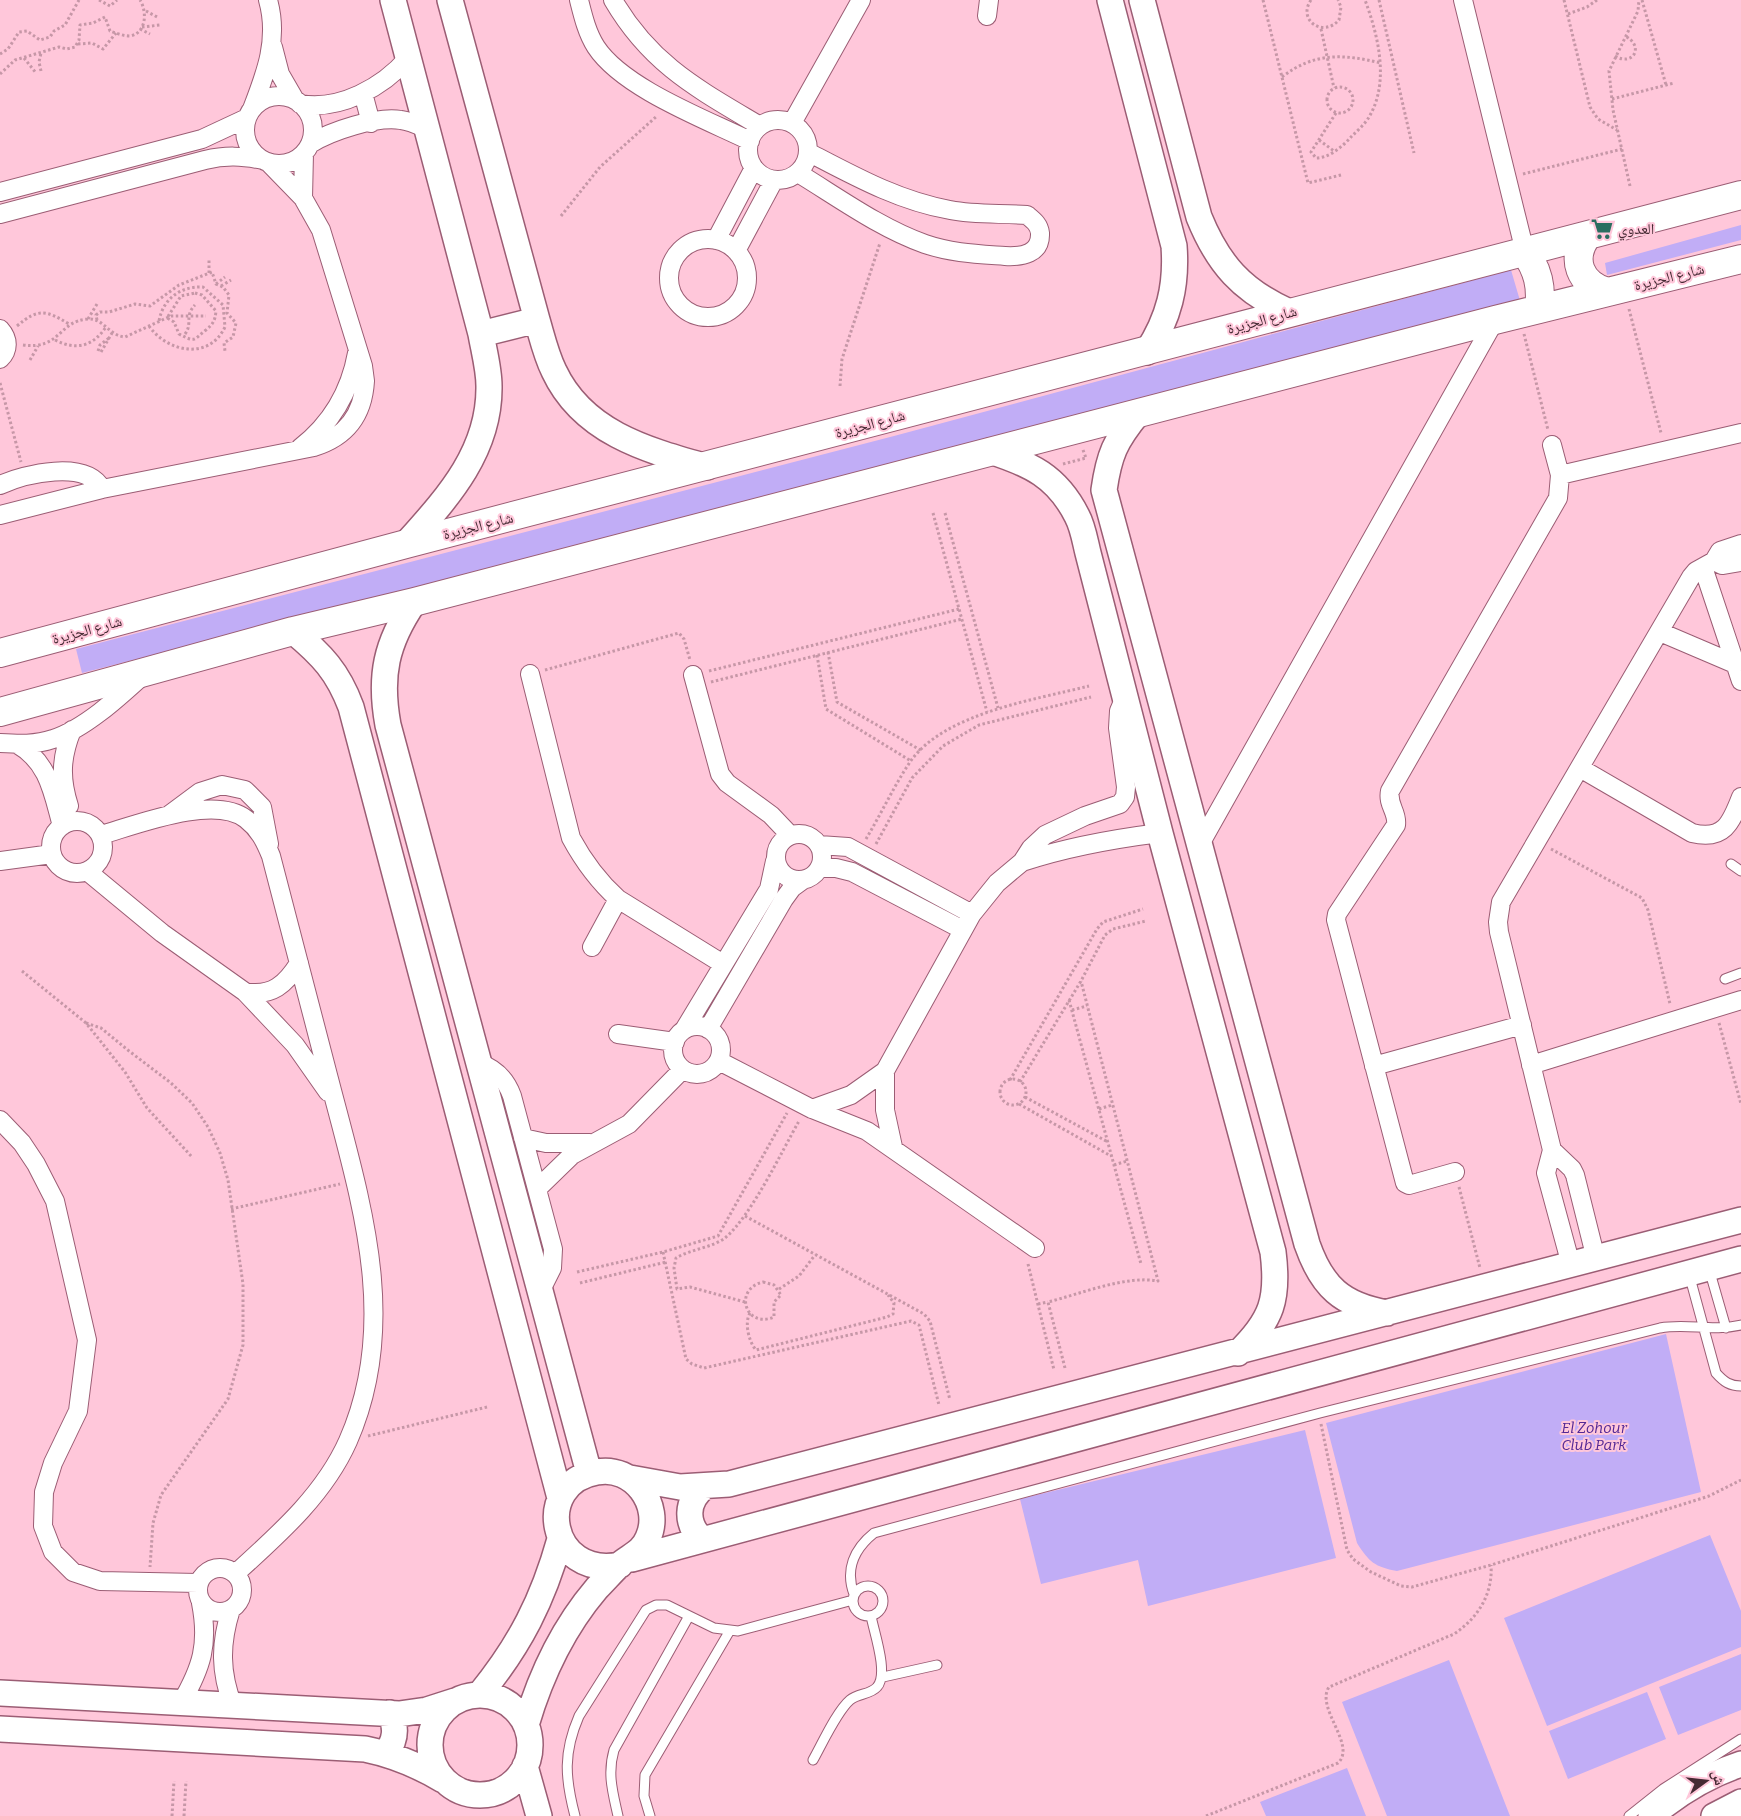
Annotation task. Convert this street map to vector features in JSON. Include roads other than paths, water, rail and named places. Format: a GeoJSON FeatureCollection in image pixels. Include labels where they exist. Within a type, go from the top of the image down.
{"type":"FeatureCollection","features":[{"type":"Feature","properties":{"kind":"main road","name":"شارع الجزيرة"},"geometry":{"type":"LineString","coordinates":[[0,653],[406,544],[1147,352],[1289,312],[1741,196]]}},
{"type":"Feature","properties":{"kind":"main road"},"geometry":{"type":"LineString","coordinates":[[1587,236],[1578,257],[1581,272],[1591,286],[1615,290]]}},
{"type":"Feature","properties":{"kind":"main road"},"geometry":{"type":"LineString","coordinates":[[1518,314],[1540,285],[1532,262],[1525,252]]}},
{"type":"Feature","properties":{"kind":"main road","name":"شارع الجزيرة"},"geometry":{"type":"LineString","coordinates":[[0,712],[293,631],[414,602],[1518,314],[1741,259]]}},
{"type":"Feature","properties":{"kind":"street"},"geometry":{"type":"LineString","coordinates":[[0,515],[102,488],[298,449],[312,438],[334,414],[349,384],[357,352],[326,244],[315,215],[303,198],[266,161],[253,153],[247,142],[245,130],[264,77],[273,44],[274,27],[268,0]]}},
{"type":"Feature","properties":{"kind":"street"},"geometry":{"type":"LineString","coordinates":[[393,0],[481,334],[489,386],[484,426],[471,464],[449,497],[406,544]]}},
{"type":"Feature","properties":{"kind":"street"},"geometry":{"type":"LineString","coordinates":[[450,0],[537,320],[554,371],[577,405],[608,431],[645,449],[707,467]]}},
{"type":"Feature","properties":{"kind":"street"},"geometry":{"type":"LineString","coordinates":[[579,0],[585,24],[596,47],[612,67],[632,83],[750,141]]}},
{"type":"Feature","properties":{"kind":"street"},"geometry":{"type":"LineString","coordinates":[[613,0],[640,39],[673,72],[760,126]]}},
{"type":"Feature","properties":{"kind":"street"},"geometry":{"type":"LineString","coordinates":[[792,124],[861,0]]}},
{"type":"Feature","properties":{"kind":"street"},"geometry":{"type":"LineString","coordinates":[[1110,0],[1174,246],[1174,283],[1166,319],[1147,352]]}},
{"type":"Feature","properties":{"kind":"street"},"geometry":{"type":"LineString","coordinates":[[1142,0],[1199,217],[1213,248],[1238,280],[1264,300],[1289,312]]}},
{"type":"Feature","properties":{"kind":"street"},"geometry":{"type":"LineString","coordinates":[[1463,0],[1525,252]]}},
{"type":"Feature","properties":{"kind":"street"},"geometry":{"type":"LineString","coordinates":[[273,44],[280,74],[298,102],[310,115],[313,130],[307,149],[303,198]]}},
{"type":"Feature","properties":{"kind":"street"},"geometry":{"type":"LineString","coordinates":[[0,192],[202,139],[218,133],[250,113],[261,101],[272,96],[284,96],[298,102],[317,106],[363,93],[389,77],[408,58]]}},
{"type":"Feature","properties":{"kind":"street"},"geometry":{"type":"LineString","coordinates":[[363,93],[371,123]]}},
{"type":"Feature","properties":{"kind":"street"},"geometry":{"type":"LineString","coordinates":[[0,214],[224,156],[244,156],[282,164],[294,161],[307,149],[334,132],[371,123],[400,119],[427,129]]}},
{"type":"Feature","properties":{"kind":"street"},"geometry":{"type":"LineString","coordinates":[[782,120],[792,124],[801,131],[807,141],[808,152],[805,164],[798,173],[782,180],[774,180],[763,176],[754,168],[748,150],[750,141],[760,126],[771,121],[782,120]]}},
{"type":"Feature","properties":{"kind":"street"},"geometry":{"type":"LineString","coordinates":[[798,173],[885,225],[927,244],[980,254],[1013,257],[1029,254],[1036,248],[1040,239],[1039,229],[1035,221],[1027,215],[971,213],[932,206],[880,189],[808,152]]}},
{"type":"Feature","properties":{"kind":"street"},"geometry":{"type":"LineString","coordinates":[[716,240],[754,168]]}},
{"type":"Feature","properties":{"kind":"street"},"geometry":{"type":"LineString","coordinates":[[736,251],[774,180]]}},
{"type":"Feature","properties":{"kind":"street"},"geometry":{"type":"LineString","coordinates":[[1169,224],[1199,217]]}},
{"type":"Feature","properties":{"kind":"street"},"geometry":{"type":"LineString","coordinates":[[700,239],[716,240],[727,244],[736,251],[744,265],[747,280],[742,296],[733,308],[719,315],[703,317],[688,312],[676,301],[670,287],[669,271],[675,257],[686,245],[700,239]]}},
{"type":"Feature","properties":{"kind":"street"},"geometry":{"type":"LineString","coordinates":[[1199,846],[1518,314]]}},
{"type":"Feature","properties":{"kind":"street"},"geometry":{"type":"LineString","coordinates":[[481,334],[537,320]]}},
{"type":"Feature","properties":{"kind":"street"},"geometry":{"type":"LineString","coordinates":[[1138,413],[1120,436],[1108,462],[1104,490],[1307,1244],[1319,1272],[1327,1284],[1344,1299],[1365,1309],[1387,1313]]}},
{"type":"Feature","properties":{"kind":"street"},"geometry":{"type":"LineString","coordinates":[[1560,475],[1741,433]]}},
{"type":"Feature","properties":{"kind":"street"},"geometry":{"type":"LineString","coordinates":[[1455,1172],[1409,1185],[1405,1183],[1336,920],[1337,914],[1396,824],[1396,813],[1390,803],[1390,791],[1558,498],[1560,475],[1552,444]]}},
{"type":"Feature","properties":{"kind":"street"},"geometry":{"type":"LineString","coordinates":[[990,451],[1026,463],[1057,485],[1078,517],[1088,553],[1160,832],[1273,1252],[1276,1280],[1271,1308],[1258,1334],[1238,1353]]}},
{"type":"Feature","properties":{"kind":"street"},"geometry":{"type":"LineString","coordinates":[[0,484],[24,476],[81,473],[94,478],[102,488]]}},
{"type":"Feature","properties":{"kind":"street"},"geometry":{"type":"LineString","coordinates":[[1571,1265],[1546,1173],[1552,1150],[1498,922],[1501,902],[1691,577],[1708,564],[1720,551],[1741,544]]}},
{"type":"Feature","properties":{"kind":"street"},"geometry":{"type":"LineString","coordinates":[[1088,553],[1118,545]]}},
{"type":"Feature","properties":{"kind":"street"},"geometry":{"type":"LineString","coordinates":[[1708,564],[1722,565],[1741,562]]}},
{"type":"Feature","properties":{"kind":"street"},"geometry":{"type":"LineString","coordinates":[[1708,564],[1741,681]]}},
{"type":"Feature","properties":{"kind":"street"},"geometry":{"type":"LineString","coordinates":[[414,602],[399,624],[389,648],[383,682],[388,725],[589,1473]]}},
{"type":"Feature","properties":{"kind":"street"},"geometry":{"type":"LineString","coordinates":[[293,631],[330,664],[351,707],[560,1498]]}},
{"type":"Feature","properties":{"kind":"street"},"geometry":{"type":"LineString","coordinates":[[1660,632],[1735,664]]}},
{"type":"Feature","properties":{"kind":"street"},"geometry":{"type":"LineString","coordinates":[[8,744],[36,744],[55,739],[72,730],[119,697],[147,671]]}},
{"type":"Feature","properties":{"kind":"street"},"geometry":{"type":"LineString","coordinates":[[530,674],[571,838],[591,871],[618,899],[723,964]]}},
{"type":"Feature","properties":{"kind":"street"},"geometry":{"type":"LineString","coordinates":[[695,680],[720,774],[727,783],[764,810],[790,835]]}},
{"type":"Feature","properties":{"kind":"street"},"geometry":{"type":"LineString","coordinates":[[805,1105],[851,1095],[885,1071],[972,914],[997,883],[1022,862],[1031,848],[1045,835],[1085,816],[1115,807],[1125,797],[1125,774],[1118,728],[1119,711],[1126,695]]}},
{"type":"Feature","properties":{"kind":"street"},"geometry":{"type":"LineString","coordinates":[[358,732],[388,725]]}},
{"type":"Feature","properties":{"kind":"street"},"geometry":{"type":"LineString","coordinates":[[67,824],[61,766],[64,748],[72,730]]}},
{"type":"Feature","properties":{"kind":"street"},"geometry":{"type":"LineString","coordinates":[[8,744],[32,754],[43,768],[67,824]]}},
{"type":"Feature","properties":{"kind":"street"},"geometry":{"type":"LineString","coordinates":[[1580,768],[1692,833],[1702,836],[1715,834],[1723,830],[1732,818],[1741,797]]}},
{"type":"Feature","properties":{"kind":"street"},"geometry":{"type":"LineString","coordinates":[[166,817],[200,792],[222,785],[245,790],[262,807],[271,856],[356,1181],[375,1294],[375,1339],[368,1384],[348,1442],[307,1504],[235,1574]]}},
{"type":"Feature","properties":{"kind":"street"},"geometry":{"type":"LineString","coordinates":[[101,835],[198,810],[222,809],[245,818],[262,834],[271,856]]}},
{"type":"Feature","properties":{"kind":"street"},"geometry":{"type":"LineString","coordinates":[[67,824],[89,824],[101,835],[103,845],[102,856],[96,865],[87,871],[76,872],[66,870],[57,863],[52,854],[53,838],[67,824]]}},
{"type":"Feature","properties":{"kind":"street"},"geometry":{"type":"LineString","coordinates":[[1022,862],[1058,850],[1094,842],[1160,832]]}},
{"type":"Feature","properties":{"kind":"street"},"geometry":{"type":"LineString","coordinates":[[618,1034],[679,1036],[692,1027],[708,1029],[716,1035],[720,1043],[722,1052],[719,1061],[707,1073],[690,1074],[682,1070],[674,1057],[679,1036],[768,889],[778,845],[790,835],[806,835],[819,844],[848,847],[972,914]]}},
{"type":"Feature","properties":{"kind":"street"},"geometry":{"type":"LineString","coordinates":[[708,1029],[784,899],[792,888],[810,878],[820,868],[822,856],[819,844]]}},
{"type":"Feature","properties":{"kind":"street"},"geometry":{"type":"LineString","coordinates":[[0,861],[52,854]]}},
{"type":"Feature","properties":{"kind":"street"},"geometry":{"type":"LineString","coordinates":[[775,861],[782,874],[788,878],[804,880]]}},
{"type":"Feature","properties":{"kind":"street"},"geometry":{"type":"LineString","coordinates":[[820,868],[836,868],[852,872],[963,930]]}},
{"type":"Feature","properties":{"kind":"street"},"geometry":{"type":"LineString","coordinates":[[87,871],[162,933],[246,992],[295,1045],[336,1105]]}},
{"type":"Feature","properties":{"kind":"street"},"geometry":{"type":"LineString","coordinates":[[592,947],[618,899]]}},
{"type":"Feature","properties":{"kind":"street"},"geometry":{"type":"LineString","coordinates":[[246,992],[258,995],[275,989],[290,978],[300,963]]}},
{"type":"Feature","properties":{"kind":"street"},"geometry":{"type":"LineString","coordinates":[[1531,1065],[1741,1000]]}},
{"type":"Feature","properties":{"kind":"street"},"geometry":{"type":"LineString","coordinates":[[1374,1066],[1522,1025]]}},
{"type":"Feature","properties":{"kind":"street"},"geometry":{"type":"LineString","coordinates":[[719,1061],[805,1105],[867,1132],[893,1147],[1028,1243]]}},
{"type":"Feature","properties":{"kind":"street"},"geometry":{"type":"LineString","coordinates":[[479,1063],[495,1070],[506,1082],[537,1189],[553,1249],[552,1268],[540,1290]]}},
{"type":"Feature","properties":{"kind":"street"},"geometry":{"type":"LineString","coordinates":[[537,1189],[560,1166],[593,1142],[629,1124],[682,1070]]}},
{"type":"Feature","properties":{"kind":"street"},"geometry":{"type":"LineString","coordinates":[[885,1071],[885,1110],[893,1147]]}},
{"type":"Feature","properties":{"kind":"street"},"geometry":{"type":"LineString","coordinates":[[0,1120],[22,1143],[36,1164],[55,1201],[87,1340],[78,1411],[53,1463],[44,1492],[43,1526],[53,1552],[73,1572],[100,1581],[198,1583]]}},
{"type":"Feature","properties":{"kind":"street"},"geometry":{"type":"LineString","coordinates":[[523,1138],[554,1143],[593,1142]]}},
{"type":"Feature","properties":{"kind":"street"},"geometry":{"type":"LineString","coordinates":[[1552,1150],[1572,1169],[1575,1175],[1596,1259]]}},
{"type":"Feature","properties":{"kind":"street"},"geometry":{"type":"LineString","coordinates":[[1741,1220],[1238,1353],[729,1484],[680,1487],[630,1478],[610,1471],[589,1473],[572,1483],[560,1498],[556,1512],[556,1526],[560,1539],[566,1549],[585,1563],[596,1567],[626,1562],[1741,1259]]}},
{"type":"Feature","properties":{"kind":"street"},"geometry":{"type":"LineString","coordinates":[[1273,1252],[1307,1244]]}},
{"type":"Feature","properties":{"kind":"street"},"geometry":{"type":"LineString","coordinates":[[547,1447],[568,1447],[580,1439]]}},
{"type":"Feature","properties":{"kind":"street"},"geometry":{"type":"LineString","coordinates":[[526,1726],[538,1688],[561,1638],[578,1612],[626,1562],[642,1550],[648,1538],[652,1525],[648,1499],[640,1487],[630,1478]]}},
{"type":"Feature","properties":{"kind":"street"},"geometry":{"type":"LineString","coordinates":[[702,1540],[692,1528],[689,1513],[693,1498],[704,1487]]}},
{"type":"Feature","properties":{"kind":"street"},"geometry":{"type":"LineString","coordinates":[[480,1694],[502,1667],[538,1606],[560,1539]]}},
{"type":"Feature","properties":{"kind":"street"},"geometry":{"type":"LineString","coordinates":[[180,1703],[201,1665],[205,1644],[205,1623],[197,1590],[198,1583],[202,1577],[214,1568],[229,1570],[235,1574],[239,1580],[242,1593],[237,1605],[232,1609],[215,1612],[207,1609],[201,1602]]}},
{"type":"Feature","properties":{"kind":"street"},"geometry":{"type":"LineString","coordinates":[[232,1609],[222,1641],[222,1657],[226,1689],[233,1706]]}},
{"type":"Feature","properties":{"kind":"street"},"geometry":{"type":"LineString","coordinates":[[0,1693],[390,1713],[428,1710],[467,1696],[480,1694],[494,1696],[508,1703],[518,1713],[526,1726],[530,1739],[530,1753],[525,1766],[509,1786],[498,1792],[473,1795],[457,1790],[444,1780],[419,1766],[386,1754],[365,1749],[0,1729]]}},
{"type":"Feature","properties":{"kind":"street"},"geometry":{"type":"LineString","coordinates":[[444,1780],[434,1765],[429,1747],[432,1729],[441,1713],[455,1701]]}},
{"type":"Feature","properties":{"kind":"street"},"geometry":{"type":"LineString","coordinates":[[386,1754],[391,1746],[395,1730],[390,1713]]}},
{"type":"Feature","properties":{"kind":"street"},"geometry":{"type":"LineString","coordinates":[[1651,1816],[1682,1792],[1714,1774],[1741,1764]]}},
{"type":"Feature","properties":{"kind":"street"},"geometry":{"type":"LineString","coordinates":[[525,1766],[539,1816]]}},
{"type":"Feature","properties":{"kind":"street"},"geometry":{"type":"LineString","coordinates":[[473,1795],[486,1816]]}},
{"type":"Feature","properties":{"kind":"street"},"geometry":{"type":"LineString","coordinates":[[1714,1816],[1741,1802]]}},
{"type":"Feature","properties":{"kind":"lane"},"geometry":{"type":"LineString","coordinates":[[1731,864],[1741,871]]}},
{"type":"Feature","properties":{"kind":"lane"},"geometry":{"type":"LineString","coordinates":[[1725,979],[1741,973]]}},
{"type":"Feature","properties":{"kind":"lane"},"geometry":{"type":"LineString","coordinates":[[1699,1270],[1726,1328]]}},
{"type":"Feature","properties":{"kind":"lane"},"geometry":{"type":"LineString","coordinates":[[1699,1270],[1704,1329],[1716,1373],[1723,1381],[1733,1386],[1741,1386]]}},
{"type":"Feature","properties":{"kind":"lane"},"geometry":{"type":"LineString","coordinates":[[575,1816],[566,1775],[567,1754],[571,1735],[579,1716],[646,1610],[656,1605],[667,1605],[714,1628],[729,1632],[746,1630],[854,1597],[858,1590],[868,1586],[878,1590],[883,1600],[880,1610],[871,1616],[860,1614],[854,1605],[854,1597],[850,1578],[852,1561],[866,1540],[874,1534],[1320,1413],[1660,1328],[1679,1326],[1704,1329],[1726,1328],[1741,1324]]}},
{"type":"Feature","properties":{"kind":"lane"},"geometry":{"type":"LineString","coordinates":[[618,1816],[610,1783],[610,1761],[614,1750],[689,1616]]}},
{"type":"Feature","properties":{"kind":"lane"},"geometry":{"type":"LineString","coordinates":[[813,1760],[846,1704],[855,1696],[877,1688],[883,1676],[871,1616]]}},
{"type":"Feature","properties":{"kind":"lane"},"geometry":{"type":"LineString","coordinates":[[650,1816],[644,1796],[645,1775],[729,1632]]}},
{"type":"Feature","properties":{"kind":"lane"},"geometry":{"type":"LineString","coordinates":[[883,1676],[937,1665]]}},
{"type":"Feature","properties":{"kind":"lane"},"geometry":{"type":"LineString","coordinates":[[1629,1816],[1663,1789],[1741,1739]]}},
{"type":"Feature","properties":{"kind":"place","name":"العدوي"},"geometry":{"type":"Point","coordinates":[1602,229]}},
{"type":"Feature","properties":{"kind":"park label","name":"El Zohour Club Park"},"geometry":{"type":"Point","coordinates":[1594,1436]}}]}
